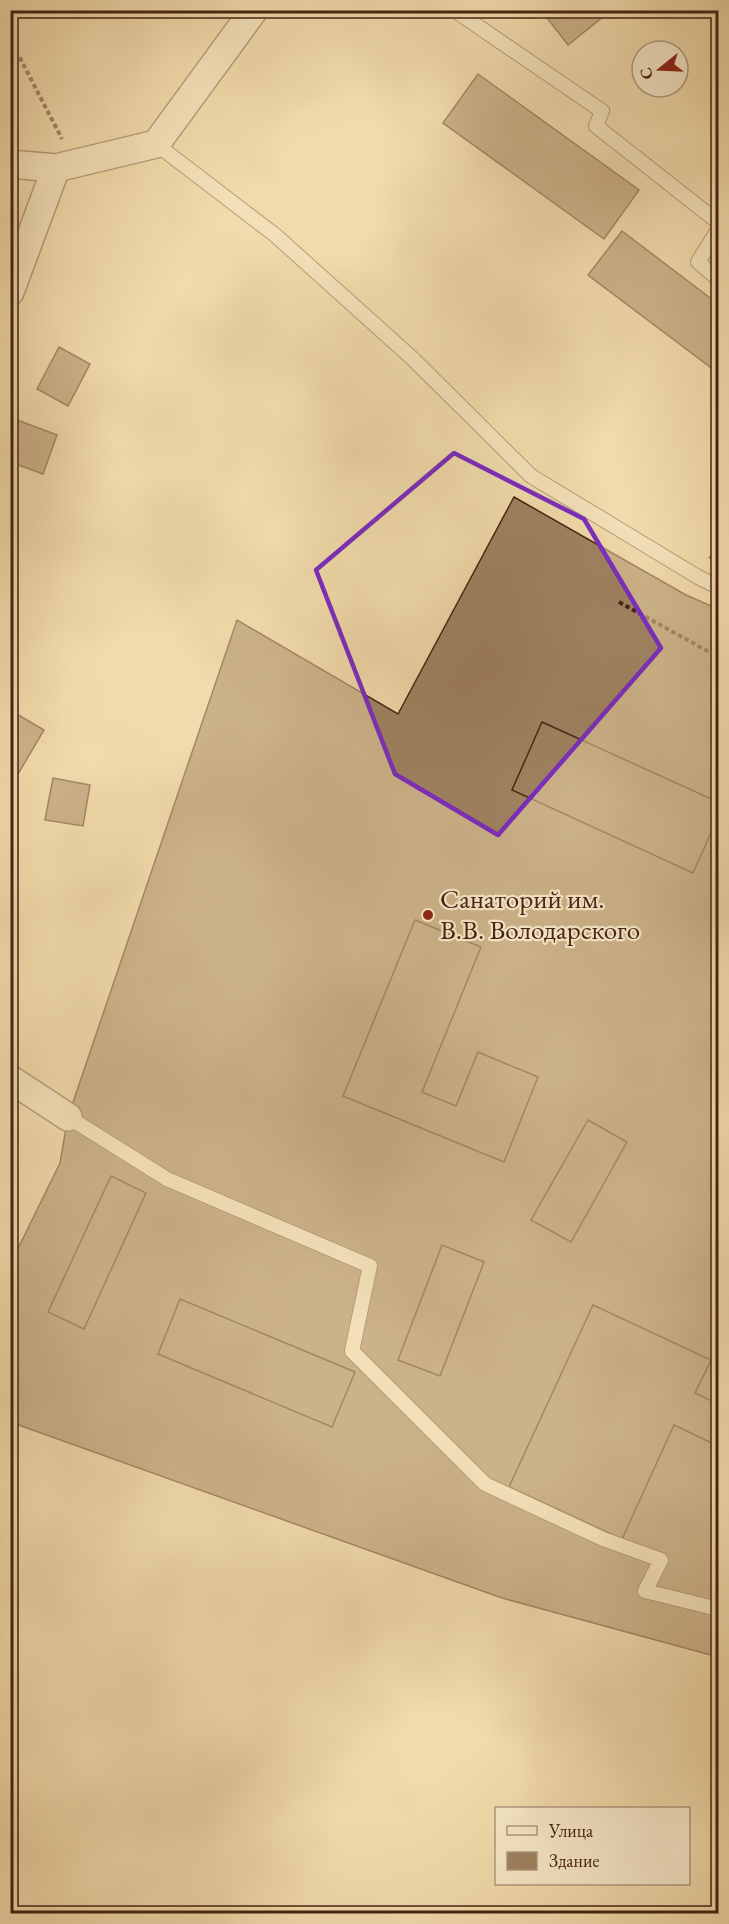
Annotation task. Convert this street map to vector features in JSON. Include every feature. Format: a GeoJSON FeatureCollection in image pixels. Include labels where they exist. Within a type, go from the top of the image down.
{"type":"FeatureCollection","features":[{"type":"Feature","properties":{"kind":"street"},"geometry":{"type":"LineString","coordinates":[[10,164],[156,144],[254,10]]}},
{"type":"Feature","properties":{"kind":"street"},"geometry":{"type":"LineString","coordinates":[[10,292],[61,157]]}},
{"type":"Feature","properties":{"kind":"street"},"geometry":{"type":"LineString","coordinates":[[10,1079],[68,1117]]}},
{"type":"Feature","properties":{"kind":"lane"},"geometry":{"type":"LineString","coordinates":[[453,10],[602,111],[596,126],[718,222]]}},
{"type":"Feature","properties":{"kind":"lane"},"geometry":{"type":"LineString","coordinates":[[156,144],[275,235],[412,357],[531,476],[698,578],[718,587]]}},
{"type":"Feature","properties":{"kind":"lane"},"geometry":{"type":"LineString","coordinates":[[718,230],[698,262],[718,279]]}},
{"type":"Feature","properties":{"kind":"lane"},"geometry":{"type":"LineString","coordinates":[[68,1117],[167,1179],[370,1266],[352,1351],[485,1484],[603,1539],[661,1560],[645,1591],[718,1609]]}},
{"type":"Feature","properties":{"kind":"path"},"geometry":{"type":"LineString","coordinates":[[10,46],[20,58],[61,157]]}},
{"type":"Feature","properties":{"kind":"path"},"geometry":{"type":"LineString","coordinates":[[619,602],[718,657]]}},
{"type":"Feature","properties":{"kind":"highlighted area"},"geometry":{"type":"Polygon","coordinates":[[[454,453],[584,519],[661,648],[498,835],[395,774],[316,570],[454,453]]]}},
{"type":"Feature","properties":{"kind":"building"},"geometry":{"type":"Polygon","coordinates":[[[541,10],[600,10],[604,16],[568,45],[541,10]]]}},
{"type":"Feature","properties":{"kind":"building"},"geometry":{"type":"Polygon","coordinates":[[[478,74],[639,190],[604,239],[443,123],[478,74]]]}},
{"type":"Feature","properties":{"kind":"building"},"geometry":{"type":"Polygon","coordinates":[[[622,231],[718,304],[718,373],[588,275],[622,231]]]}},
{"type":"Feature","properties":{"kind":"building"},"geometry":{"type":"Polygon","coordinates":[[[59,347],[90,364],[68,406],[37,389],[59,347]]]}},
{"type":"Feature","properties":{"kind":"building"},"geometry":{"type":"Polygon","coordinates":[[[17,420],[57,435],[43,474],[10,462],[10,438],[17,420]]]}},
{"type":"Feature","properties":{"kind":"building","name":"Санаторий им. В.В. Володарского"},"geometry":{"type":"Polygon","coordinates":[[[514,497],[686,595],[718,609],[718,1657],[502,1598],[10,1422],[10,1265],[60,1163],[68,1117],[237,620],[398,714],[514,497]]]}},
{"type":"Feature","properties":{"kind":"building"},"geometry":{"type":"Polygon","coordinates":[[[10,710],[44,730],[18,774],[10,770],[10,710]]]}},
{"type":"Feature","properties":{"kind":"building","name":"Санаторий им. В.В. Володарского"},"geometry":{"type":"Polygon","coordinates":[[[542,722],[718,802],[718,817],[693,873],[512,790],[542,722]]]}},
{"type":"Feature","properties":{"kind":"building"},"geometry":{"type":"Polygon","coordinates":[[[53,778],[90,785],[83,826],[45,820],[53,778]]]}},
{"type":"Feature","properties":{"kind":"building"},"geometry":{"type":"Polygon","coordinates":[[[415,920],[481,947],[422,1092],[456,1106],[478,1052],[538,1077],[504,1162],[343,1096],[415,920]]]}},
{"type":"Feature","properties":{"kind":"building"},"geometry":{"type":"Polygon","coordinates":[[[588,1120],[627,1142],[571,1242],[531,1220],[588,1120]]]}},
{"type":"Feature","properties":{"kind":"building"},"geometry":{"type":"Polygon","coordinates":[[[111,1176],[146,1193],[84,1329],[48,1312],[111,1176]]]}},
{"type":"Feature","properties":{"kind":"building"},"geometry":{"type":"Polygon","coordinates":[[[442,1245],[484,1262],[440,1376],[398,1360],[442,1245]]]}},
{"type":"Feature","properties":{"kind":"building"},"geometry":{"type":"Polygon","coordinates":[[[180,1299],[355,1372],[332,1427],[158,1354],[180,1299]]]}},
{"type":"Feature","properties":{"kind":"building"},"geometry":{"type":"Polygon","coordinates":[[[593,1305],[711,1360],[695,1393],[718,1404],[718,1446],[674,1425],[622,1539],[509,1487],[593,1305]]]}},
{"type":"Feature","properties":{"kind":"place","name":"Санаторий им. В.В. Володарского"},"geometry":{"type":"Point","coordinates":[428,915]}}]}
